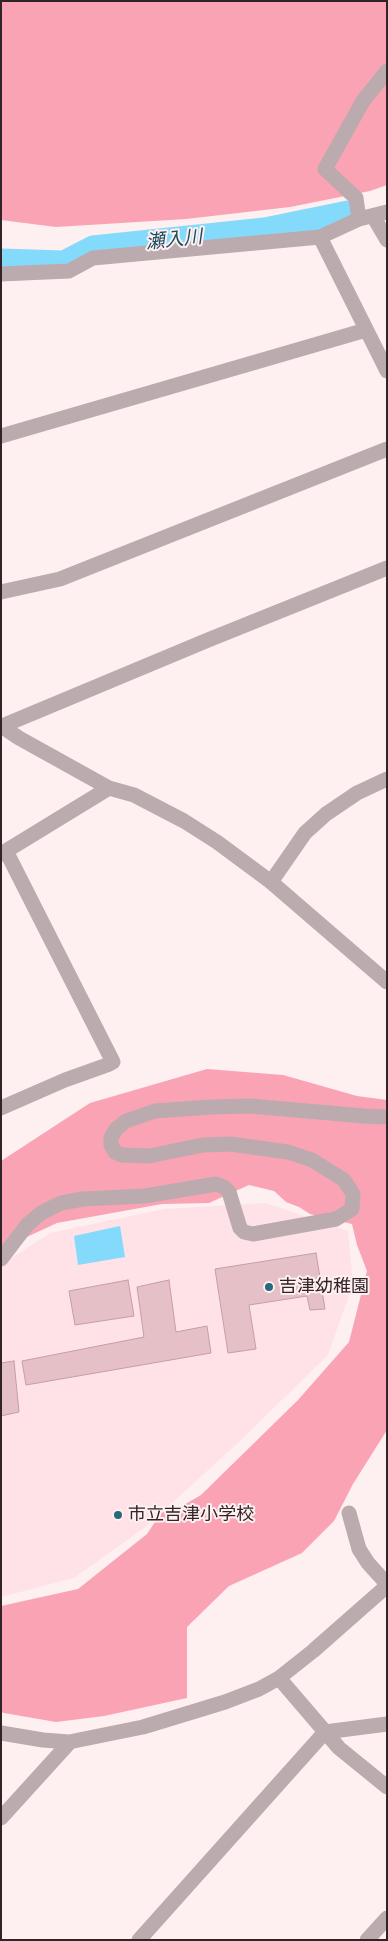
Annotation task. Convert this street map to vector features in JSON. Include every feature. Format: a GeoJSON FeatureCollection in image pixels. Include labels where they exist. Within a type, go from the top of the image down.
{"type":"FeatureCollection","features":[{"type":"Feature","properties":{"kind":"street"},"geometry":{"type":"LineString","coordinates":[[387,71],[363,101],[326,169],[373,216],[387,240]]}},
{"type":"Feature","properties":{"kind":"street"},"geometry":{"type":"LineString","coordinates":[[1,274],[69,271],[93,258],[320,237],[373,216]]}},
{"type":"Feature","properties":{"kind":"street"},"geometry":{"type":"LineString","coordinates":[[320,237],[387,372]]}},
{"type":"Feature","properties":{"kind":"street"},"geometry":{"type":"LineString","coordinates":[[1,436],[366,330]]}},
{"type":"Feature","properties":{"kind":"street"},"geometry":{"type":"LineString","coordinates":[[1,592],[60,579],[387,449]]}},
{"type":"Feature","properties":{"kind":"street"},"geometry":{"type":"LineString","coordinates":[[2,726],[387,568]]}},
{"type":"Feature","properties":{"kind":"street"},"geometry":{"type":"LineString","coordinates":[[2,726],[19,738],[109,788],[134,795],[184,821],[217,842],[271,882],[387,982]]}},
{"type":"Feature","properties":{"kind":"street"},"geometry":{"type":"LineString","coordinates":[[271,882],[305,833],[326,814],[357,793],[387,779]]}},
{"type":"Feature","properties":{"kind":"street"},"geometry":{"type":"LineString","coordinates":[[1,1108],[65,1080],[107,1066],[113,1062],[4,852],[109,788]]}},
{"type":"Feature","properties":{"kind":"street"},"geometry":{"type":"LineString","coordinates":[[1,1259],[27,1225],[41,1213],[61,1203],[83,1199],[145,1196],[216,1184],[224,1187],[229,1192],[240,1228],[244,1232],[253,1234],[336,1219],[352,1209],[353,1194],[344,1180],[312,1160],[288,1152],[230,1144],[203,1145],[149,1156],[122,1155],[115,1152],[111,1145],[111,1138],[116,1129],[126,1121],[155,1111],[250,1106],[387,1117]]}},
{"type":"Feature","properties":{"kind":"street"},"geometry":{"type":"LineString","coordinates":[[1,1733],[43,1740],[70,1742],[143,1728],[225,1702],[258,1689],[279,1678],[314,1651],[387,1585],[358,1549],[349,1513]]}},
{"type":"Feature","properties":{"kind":"street"},"geometry":{"type":"LineString","coordinates":[[279,1678],[339,1748],[387,1787]]}},
{"type":"Feature","properties":{"kind":"street"},"geometry":{"type":"LineString","coordinates":[[139,1940],[325,1732],[387,1724]]}},
{"type":"Feature","properties":{"kind":"street"},"geometry":{"type":"LineString","coordinates":[[1,1818],[70,1742]]}},
{"type":"Feature","properties":{"kind":"street"},"geometry":{"type":"LineString","coordinates":[[367,1940],[387,1918]]}},
{"type":"Feature","properties":{"kind":"shaded area"},"geometry":{"type":"Polygon","coordinates":[[[1,1],[387,1],[387,185],[370,191],[290,207],[186,219],[56,227],[1,220],[1,1]]]}},
{"type":"Feature","properties":{"kind":"shaded area"},"geometry":{"type":"Polygon","coordinates":[[[207,1069],[283,1075],[357,1096],[387,1100],[387,1430],[353,1484],[334,1521],[302,1553],[229,1586],[187,1627],[187,1698],[104,1716],[56,1722],[4,1713],[1,1712],[1,1606],[78,1589],[147,1534],[161,1513],[182,1506],[201,1495],[298,1400],[349,1342],[367,1271],[357,1245],[352,1224],[310,1214],[286,1202],[274,1191],[249,1185],[209,1203],[162,1204],[57,1223],[1,1249],[1,1161],[90,1103],[207,1069]]]}},
{"type":"Feature","properties":{"kind":"shaded area"},"geometry":{"type":"Polygon","coordinates":[[[266,1203],[348,1231],[353,1284],[328,1355],[242,1439],[147,1526],[74,1578],[1,1597],[1,1265],[50,1233],[164,1209],[266,1203]]]}},
{"type":"Feature","properties":{"kind":"water"},"geometry":{"type":"Polygon","coordinates":[[[120,1226],[125,1257],[78,1265],[74,1236],[120,1226]]]}},
{"type":"Feature","properties":{"kind":"building"},"geometry":{"type":"Polygon","coordinates":[[[316,1253],[325,1309],[310,1310],[307,1296],[249,1305],[256,1349],[228,1353],[215,1269],[316,1253]]]}},
{"type":"Feature","properties":{"kind":"building"},"geometry":{"type":"Polygon","coordinates":[[[128,1280],[134,1316],[75,1325],[69,1291],[128,1280]]]}},
{"type":"Feature","properties":{"kind":"building"},"geometry":{"type":"Polygon","coordinates":[[[169,1280],[176,1332],[207,1326],[211,1353],[26,1385],[22,1361],[144,1337],[137,1287],[169,1280]]]}},
{"type":"Feature","properties":{"kind":"building"},"geometry":{"type":"Polygon","coordinates":[[[14,1361],[19,1412],[1,1416],[1,1363],[14,1361]]]}},
{"type":"Feature","properties":{"kind":"waterway","name":"瀬入川"},"geometry":{"type":"LineString","coordinates":[[1,261],[64,263],[93,248],[265,230],[348,213]]}},
{"type":"Feature","properties":{"kind":"place","name":"吉津幼稚園"},"geometry":{"type":"Point","coordinates":[269,1287]}},
{"type":"Feature","properties":{"kind":"place","name":"市立吉津小学校"},"geometry":{"type":"Point","coordinates":[118,1515]}}]}
